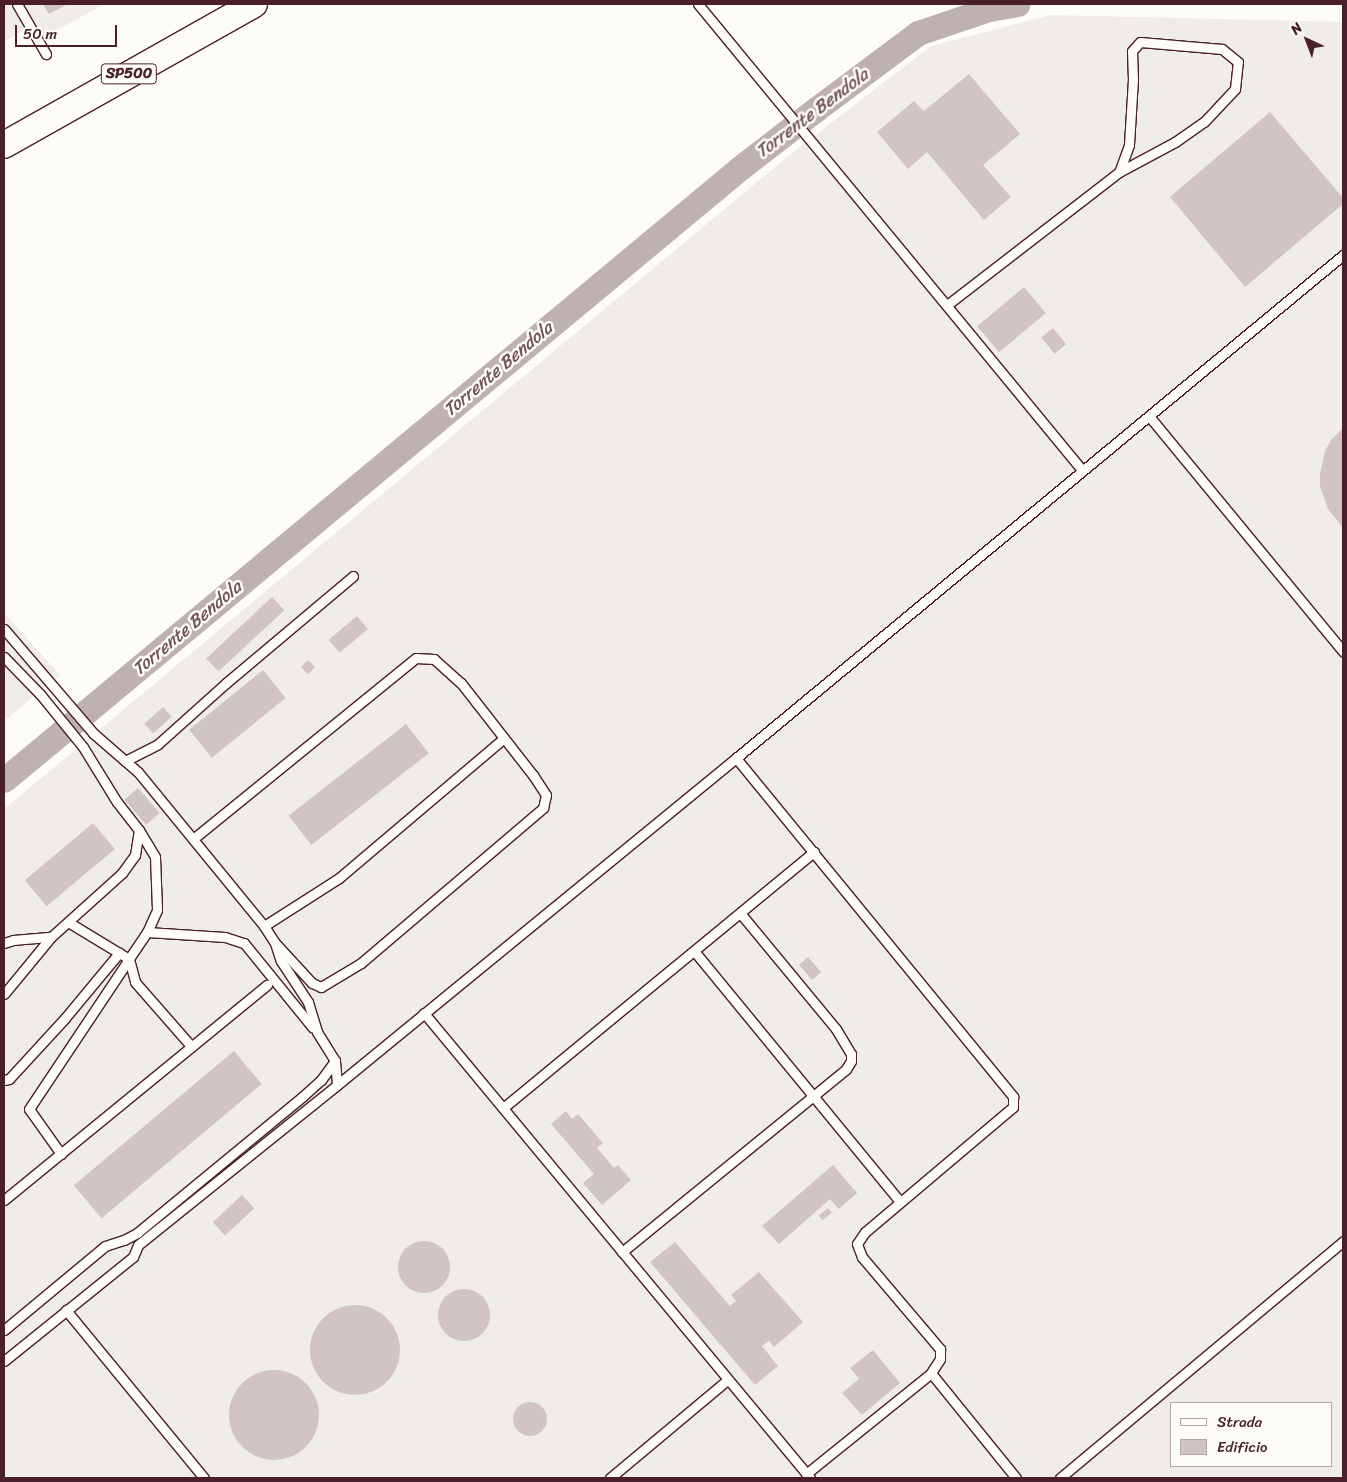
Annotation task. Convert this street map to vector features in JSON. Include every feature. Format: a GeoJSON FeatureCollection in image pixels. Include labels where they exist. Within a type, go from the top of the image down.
{"type":"FeatureCollection","features":[{"type":"Feature","properties":{"kind":"main road","name":"SP500"},"geometry":{"type":"LineString","coordinates":[[4,145],[254,4]]}},
{"type":"Feature","properties":{"kind":"lane"},"geometry":{"type":"LineString","coordinates":[[16,4],[46,54]]}},
{"type":"Feature","properties":{"kind":"lane"},"geometry":{"type":"LineString","coordinates":[[698,4],[1082,470]]}},
{"type":"Feature","properties":{"kind":"lane"},"geometry":{"type":"LineString","coordinates":[[947,305],[1119,172],[1168,146],[1204,122],[1235,89],[1238,62],[1222,49],[1140,42],[1132,51],[1133,79],[1129,145],[1119,172]]}},
{"type":"Feature","properties":{"kind":"lane"},"geometry":{"type":"LineString","coordinates":[[4,1361],[133,1256],[138,1244],[337,1085],[736,758],[1343,255]]}},
{"type":"Feature","properties":{"kind":"lane"},"geometry":{"type":"LineString","coordinates":[[1149,416],[1343,651]]}},
{"type":"Feature","properties":{"kind":"lane"},"geometry":{"type":"LineString","coordinates":[[125,761],[158,744],[226,683],[353,576]]}},
{"type":"Feature","properties":{"kind":"lane"},"geometry":{"type":"LineString","coordinates":[[4,629],[93,733],[138,772],[264,926],[275,943],[312,983],[321,987],[361,963],[543,808],[546,795],[533,775],[461,683],[434,659],[416,658],[193,839]]}},
{"type":"Feature","properties":{"kind":"lane"},"geometry":{"type":"LineString","coordinates":[[4,657],[40,694],[83,747],[117,802],[139,830],[154,856],[157,910],[147,932],[28,1109],[61,1154]]}},
{"type":"Feature","properties":{"kind":"lane"},"geometry":{"type":"LineString","coordinates":[[264,926],[339,878],[504,738]]}},
{"type":"Feature","properties":{"kind":"lane"},"geometry":{"type":"LineString","coordinates":[[424,1013],[808,1476],[931,1374],[940,1359],[940,1349],[862,1257],[857,1244],[865,1232],[1013,1107],[1013,1097],[736,758]]}},
{"type":"Feature","properties":{"kind":"lane"},"geometry":{"type":"LineString","coordinates":[[4,994],[51,937],[122,873],[135,855],[139,830]]}},
{"type":"Feature","properties":{"kind":"lane"},"geometry":{"type":"LineString","coordinates":[[503,1108],[695,952],[814,852]]}},
{"type":"Feature","properties":{"kind":"lane"},"geometry":{"type":"LineString","coordinates":[[622,1252],[846,1070],[851,1061],[851,1054],[836,1029],[741,914]]}},
{"type":"Feature","properties":{"kind":"lane"},"geometry":{"type":"LineString","coordinates":[[68,922],[129,959],[135,982],[192,1047]]}},
{"type":"Feature","properties":{"kind":"lane"},"geometry":{"type":"LineString","coordinates":[[147,932],[225,937],[244,943],[317,1032],[334,1061],[337,1085]]}},
{"type":"Feature","properties":{"kind":"lane"},"geometry":{"type":"LineString","coordinates":[[4,943],[13,940],[51,937]]}},
{"type":"Feature","properties":{"kind":"lane"},"geometry":{"type":"LineString","coordinates":[[275,943],[281,961],[308,1002],[317,1032]]}},
{"type":"Feature","properties":{"kind":"lane"},"geometry":{"type":"LineString","coordinates":[[695,952],[900,1202]]}},
{"type":"Feature","properties":{"kind":"lane"},"geometry":{"type":"LineString","coordinates":[[4,1080],[10,1079],[65,1018],[119,953]]}},
{"type":"Feature","properties":{"kind":"lane"},"geometry":{"type":"LineString","coordinates":[[4,1200],[267,985]]}},
{"type":"Feature","properties":{"kind":"lane"},"geometry":{"type":"LineString","coordinates":[[4,1330],[106,1246],[137,1233],[302,1097],[321,1080],[334,1061]]}},
{"type":"Feature","properties":{"kind":"lane"},"geometry":{"type":"LineString","coordinates":[[1060,1478],[1343,1241]]}},
{"type":"Feature","properties":{"kind":"lane"},"geometry":{"type":"LineString","coordinates":[[66,1310],[204,1478]]}},
{"type":"Feature","properties":{"kind":"lane"},"geometry":{"type":"LineString","coordinates":[[931,1374],[1016,1478]]}},
{"type":"Feature","properties":{"kind":"lane"},"geometry":{"type":"LineString","coordinates":[[610,1478],[727,1380]]}},
{"type":"Feature","properties":{"kind":"shaded area"},"geometry":{"type":"Polygon","coordinates":[[[4,4],[104,4],[43,38],[34,24],[4,42],[4,4]]]}},
{"type":"Feature","properties":{"kind":"shaded area"},"geometry":{"type":"Polygon","coordinates":[[[1051,15],[1343,22],[1343,1478],[4,1478],[4,809],[791,154],[931,46],[1051,15]]]}},
{"type":"Feature","properties":{"kind":"shaded area"},"geometry":{"type":"Polygon","coordinates":[[[4,613],[60,675],[4,721],[4,613]]]}},
{"type":"Feature","properties":{"kind":"building"},"geometry":{"type":"Polygon","coordinates":[[[43,4],[68,4],[49,14],[43,4]]]}},
{"type":"Feature","properties":{"kind":"building"},"geometry":{"type":"Polygon","coordinates":[[[969,74],[1020,134],[983,165],[1011,197],[984,220],[927,152],[908,169],[877,132],[914,101],[924,111],[969,74]]]}},
{"type":"Feature","properties":{"kind":"building"},"geometry":{"type":"Polygon","coordinates":[[[1270,112],[1343,198],[1343,204],[1245,287],[1170,197],[1270,112]]]}},
{"type":"Feature","properties":{"kind":"building"},"geometry":{"type":"Polygon","coordinates":[[[1024,287],[1046,313],[999,352],[977,326],[1024,287]]]}},
{"type":"Feature","properties":{"kind":"building"},"geometry":{"type":"Polygon","coordinates":[[[1053,328],[1066,344],[1055,354],[1041,337],[1053,328]]]}},
{"type":"Feature","properties":{"kind":"building"},"geometry":{"type":"Polygon","coordinates":[[[1343,428],[1343,528],[1328,509],[1320,486],[1320,474],[1325,451],[1331,440],[1343,428]]]}},
{"type":"Feature","properties":{"kind":"building"},"geometry":{"type":"Polygon","coordinates":[[[272,597],[284,610],[218,672],[206,658],[272,597]]]}},
{"type":"Feature","properties":{"kind":"building"},"geometry":{"type":"Polygon","coordinates":[[[357,616],[368,629],[340,653],[329,640],[357,616]]]}},
{"type":"Feature","properties":{"kind":"building"},"geometry":{"type":"Polygon","coordinates":[[[308,660],[315,667],[308,674],[301,667],[308,660]]]}},
{"type":"Feature","properties":{"kind":"building"},"geometry":{"type":"Polygon","coordinates":[[[263,670],[286,698],[212,758],[189,730],[263,670]]]}},
{"type":"Feature","properties":{"kind":"building"},"geometry":{"type":"Polygon","coordinates":[[[163,707],[172,717],[153,733],[144,724],[163,707]]]}},
{"type":"Feature","properties":{"kind":"building"},"geometry":{"type":"Polygon","coordinates":[[[406,724],[429,753],[311,845],[289,816],[406,724]]]}},
{"type":"Feature","properties":{"kind":"building"},"geometry":{"type":"Polygon","coordinates":[[[138,788],[160,813],[146,825],[124,800],[138,788]]]}},
{"type":"Feature","properties":{"kind":"building"},"geometry":{"type":"Polygon","coordinates":[[[93,823],[115,849],[47,906],[25,880],[93,823]]]}},
{"type":"Feature","properties":{"kind":"building"},"geometry":{"type":"Polygon","coordinates":[[[808,957],[821,972],[812,980],[799,965],[808,957]]]}},
{"type":"Feature","properties":{"kind":"building"},"geometry":{"type":"Polygon","coordinates":[[[234,1051],[262,1084],[102,1218],[74,1185],[234,1051]]]}},
{"type":"Feature","properties":{"kind":"building"},"geometry":{"type":"Polygon","coordinates":[[[566,1111],[572,1119],[578,1114],[603,1143],[597,1148],[614,1168],[618,1165],[631,1180],[602,1205],[583,1183],[594,1174],[551,1124],[566,1111]]]}},
{"type":"Feature","properties":{"kind":"building"},"geometry":{"type":"Polygon","coordinates":[[[833,1165],[857,1193],[839,1209],[830,1199],[779,1244],[762,1226],[833,1165]]]}},
{"type":"Feature","properties":{"kind":"building"},"geometry":{"type":"Polygon","coordinates":[[[242,1195],[254,1208],[225,1235],[213,1222],[242,1195]]]}},
{"type":"Feature","properties":{"kind":"building"},"geometry":{"type":"Polygon","coordinates":[[[828,1208],[832,1213],[822,1220],[819,1216],[828,1208]]]}},
{"type":"Feature","properties":{"kind":"building"},"geometry":{"type":"Polygon","coordinates":[[[424,1241],[434,1243],[442,1249],[448,1257],[450,1267],[448,1277],[442,1285],[434,1291],[424,1293],[414,1291],[406,1285],[400,1277],[398,1267],[400,1257],[406,1249],[414,1243],[424,1241]]]}},
{"type":"Feature","properties":{"kind":"building"},"geometry":{"type":"Polygon","coordinates":[[[675,1242],[730,1306],[736,1301],[731,1295],[759,1272],[803,1322],[774,1347],[769,1341],[762,1346],[778,1366],[755,1385],[650,1262],[675,1242]]]}},
{"type":"Feature","properties":{"kind":"building"},"geometry":{"type":"Polygon","coordinates":[[[464,1289],[474,1291],[482,1297],[488,1305],[490,1315],[488,1325],[482,1333],[474,1339],[464,1341],[454,1339],[446,1333],[440,1325],[438,1315],[440,1305],[446,1297],[454,1291],[464,1289]]]}},
{"type":"Feature","properties":{"kind":"building"},"geometry":{"type":"Polygon","coordinates":[[[355,1305],[372,1308],[387,1318],[397,1333],[400,1350],[397,1367],[387,1382],[372,1392],[355,1395],[338,1392],[323,1382],[313,1367],[310,1350],[313,1333],[323,1318],[338,1308],[355,1305]]]}},
{"type":"Feature","properties":{"kind":"building"},"geometry":{"type":"Polygon","coordinates":[[[873,1350],[900,1383],[862,1415],[842,1393],[859,1379],[850,1368],[873,1350]]]}},
{"type":"Feature","properties":{"kind":"building"},"geometry":{"type":"Polygon","coordinates":[[[274,1370],[291,1374],[306,1383],[315,1398],[319,1415],[315,1432],[306,1447],[291,1456],[274,1460],[257,1456],[242,1447],[233,1432],[229,1415],[233,1398],[242,1383],[257,1374],[274,1370]]]}},
{"type":"Feature","properties":{"kind":"building"},"geometry":{"type":"Polygon","coordinates":[[[530,1402],[537,1403],[542,1407],[546,1412],[546,1426],[542,1431],[537,1435],[530,1436],[523,1435],[518,1431],[514,1426],[513,1419],[514,1412],[518,1407],[523,1403],[530,1402]]]}},
{"type":"Feature","properties":{"kind":"waterway","name":"Torrente Bendola"},"geometry":{"type":"LineString","coordinates":[[4,780],[740,168],[815,110],[918,33],[989,9],[1018,4]]}}]}
